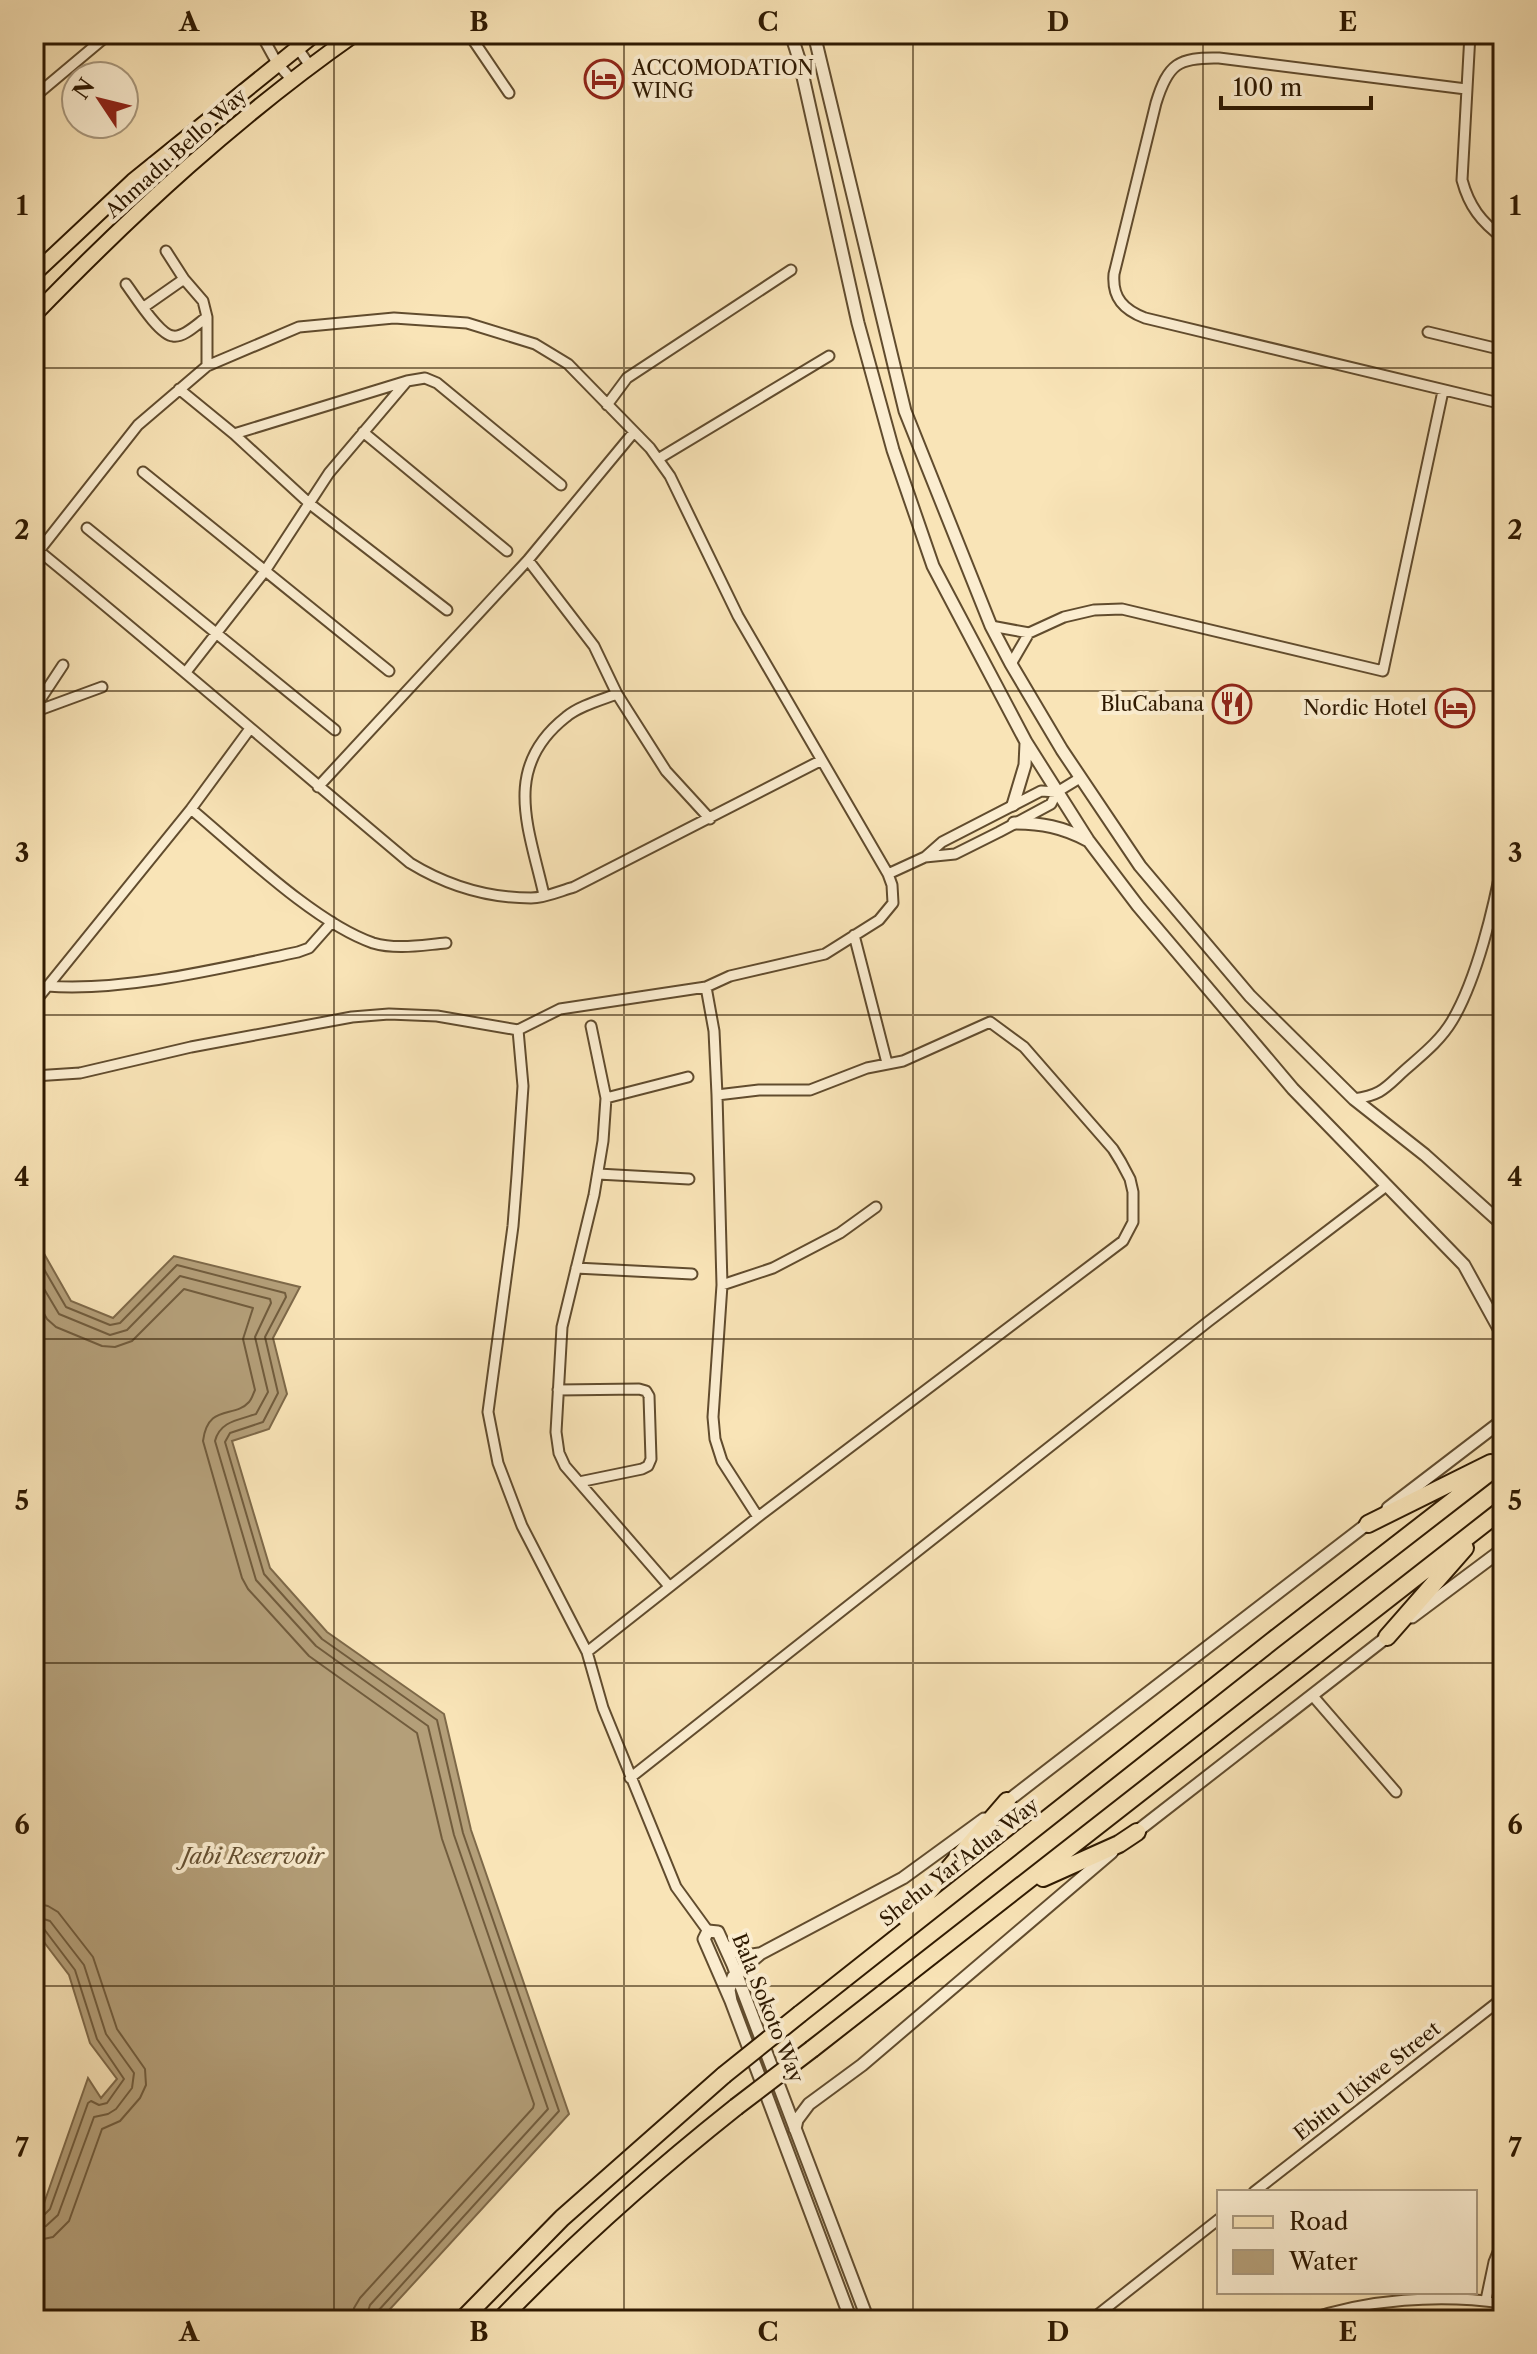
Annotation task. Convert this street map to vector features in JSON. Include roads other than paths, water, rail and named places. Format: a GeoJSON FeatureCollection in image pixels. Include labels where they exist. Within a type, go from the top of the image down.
{"type":"FeatureCollection","features":[{"type":"Feature","properties":{"kind":"highway"},"geometry":{"type":"LineString","coordinates":[[1368,1524],[1503,1459]]}},
{"type":"Feature","properties":{"kind":"highway","name":"Shehu Yar'Adua Way"},"geometry":{"type":"LineString","coordinates":[[462,2320],[562,2218],[724,2075],[1503,1459]]}},
{"type":"Feature","properties":{"kind":"highway"},"geometry":{"type":"LineString","coordinates":[[1387,1637],[1503,1510]]}},
{"type":"Feature","properties":{"kind":"highway"},"geometry":{"type":"LineString","coordinates":[[500,2320],[629,2195],[736,2107],[1503,1510]]}},
{"type":"Feature","properties":{"kind":"highway"},"geometry":{"type":"LineString","coordinates":[[843,1978],[901,1924],[1007,1801]]}},
{"type":"Feature","properties":{"kind":"highway"},"geometry":{"type":"LineString","coordinates":[[958,1935],[1043,1878],[1105,1851],[1137,1832]]}},
{"type":"Feature","properties":{"kind":"main road","name":"Ahmadu Bello Way"},"geometry":{"type":"LineString","coordinates":[[34,274],[133,181],[315,34]]}},
{"type":"Feature","properties":{"kind":"main road","name":"Ahmadu Bello Way"},"geometry":{"type":"LineString","coordinates":[[34,315],[151,201],[291,79],[355,34]]}},
{"type":"Feature","properties":{"kind":"street"},"geometry":{"type":"LineString","coordinates":[[34,97],[109,34]]}},
{"type":"Feature","properties":{"kind":"street"},"geometry":{"type":"LineString","coordinates":[[261,34],[277,63],[291,79]]}},
{"type":"Feature","properties":{"kind":"street"},"geometry":{"type":"LineString","coordinates":[[288,34],[310,66]]}},
{"type":"Feature","properties":{"kind":"street"},"geometry":{"type":"LineString","coordinates":[[469,34],[509,93]]}},
{"type":"Feature","properties":{"kind":"street"},"geometry":{"type":"LineString","coordinates":[[791,34],[858,323],[893,450],[933,566],[1026,742],[1088,840],[1138,906],[1247,1038],[1385,1187],[1464,1265],[1503,1336]]}},
{"type":"Feature","properties":{"kind":"street"},"geometry":{"type":"LineString","coordinates":[[814,34],[905,411],[991,626],[1011,664],[1080,778],[1140,866],[1250,996],[1354,1099],[1425,1155],[1503,1225]]}},
{"type":"Feature","properties":{"kind":"street"},"geometry":{"type":"LineString","coordinates":[[1470,34],[1462,180],[1476,215],[1503,238]]}},
{"type":"Feature","properties":{"kind":"street"},"geometry":{"type":"LineString","coordinates":[[1466,89],[1219,58],[1180,61],[1164,78],[1156,103],[1113,281],[1120,303],[1145,318],[1503,404]]}},
{"type":"Feature","properties":{"kind":"street"},"geometry":{"type":"LineString","coordinates":[[166,251],[203,301],[207,317],[207,366]]}},
{"type":"Feature","properties":{"kind":"street"},"geometry":{"type":"LineString","coordinates":[[607,405],[627,378],[791,270]]}},
{"type":"Feature","properties":{"kind":"street"},"geometry":{"type":"LineString","coordinates":[[144,307],[184,279]]}},
{"type":"Feature","properties":{"kind":"street"},"geometry":{"type":"LineString","coordinates":[[126,284],[162,331],[172,337],[182,335],[207,317]]}},
{"type":"Feature","properties":{"kind":"street"},"geometry":{"type":"LineString","coordinates":[[34,1076],[80,1073],[191,1047],[352,1017],[389,1014],[437,1016],[518,1030],[560,1009],[706,987],[730,976],[825,954],[879,920],[893,903],[888,874],[738,616],[670,476],[634,432],[568,364],[535,344],[467,323],[394,318],[299,327],[207,366],[179,389],[138,425],[36,554],[186,672],[249,730],[410,863],[438,880],[464,889],[532,898],[574,887],[820,761]]}},
{"type":"Feature","properties":{"kind":"street"},"geometry":{"type":"LineString","coordinates":[[1428,332],[1503,350]]}},
{"type":"Feature","properties":{"kind":"street"},"geometry":{"type":"LineString","coordinates":[[658,459],[829,356]]}},
{"type":"Feature","properties":{"kind":"street"},"geometry":{"type":"LineString","coordinates":[[234,434],[425,378],[437,383],[561,485]]}},
{"type":"Feature","properties":{"kind":"street"},"geometry":{"type":"LineString","coordinates":[[186,672],[265,571],[329,473],[407,381]]}},
{"type":"Feature","properties":{"kind":"street"},"geometry":{"type":"LineString","coordinates":[[179,389],[234,434],[310,504],[447,610]]}},
{"type":"Feature","properties":{"kind":"street"},"geometry":{"type":"LineString","coordinates":[[991,626],[1029,633],[1064,617],[1094,610],[1122,609],[1383,671],[1443,391]]}},
{"type":"Feature","properties":{"kind":"street"},"geometry":{"type":"LineString","coordinates":[[363,432],[507,551]]}},
{"type":"Feature","properties":{"kind":"street"},"geometry":{"type":"LineString","coordinates":[[318,787],[528,560],[634,432]]}},
{"type":"Feature","properties":{"kind":"street"},"geometry":{"type":"LineString","coordinates":[[143,472],[389,671]]}},
{"type":"Feature","properties":{"kind":"street"},"geometry":{"type":"LineString","coordinates":[[87,528],[335,730]]}},
{"type":"Feature","properties":{"kind":"street"},"geometry":{"type":"LineString","coordinates":[[528,560],[594,646],[617,694],[666,771],[710,819]]}},
{"type":"Feature","properties":{"kind":"street"},"geometry":{"type":"LineString","coordinates":[[1011,664],[1029,633]]}},
{"type":"Feature","properties":{"kind":"street"},"geometry":{"type":"LineString","coordinates":[[34,710],[63,665]]}},
{"type":"Feature","properties":{"kind":"street"},"geometry":{"type":"LineString","coordinates":[[34,710],[102,687]]}},
{"type":"Feature","properties":{"kind":"street"},"geometry":{"type":"LineString","coordinates":[[544,895],[524,808],[524,784],[531,760],[542,740],[567,715],[617,694]]}},
{"type":"Feature","properties":{"kind":"street"},"geometry":{"type":"LineString","coordinates":[[34,1003],[191,809],[249,730]]}},
{"type":"Feature","properties":{"kind":"street"},"geometry":{"type":"LineString","coordinates":[[1013,805],[1025,765],[1026,742]]}},
{"type":"Feature","properties":{"kind":"street"},"geometry":{"type":"LineString","coordinates":[[925,857],[955,854],[1051,804],[1057,792],[1080,778]]}},
{"type":"Feature","properties":{"kind":"street"},"geometry":{"type":"LineString","coordinates":[[888,874],[925,857],[942,842],[1041,791],[1057,792]]}},
{"type":"Feature","properties":{"kind":"street"},"geometry":{"type":"LineString","coordinates":[[191,809],[332,922],[373,943],[394,947],[446,943]]}},
{"type":"Feature","properties":{"kind":"street"},"geometry":{"type":"LineString","coordinates":[[1014,823],[1042,823],[1066,829],[1088,840]]}},
{"type":"Feature","properties":{"kind":"street"},"geometry":{"type":"LineString","coordinates":[[1354,1099],[1377,1095],[1432,1046],[1451,1022],[1473,972],[1503,858]]}},
{"type":"Feature","properties":{"kind":"street"},"geometry":{"type":"LineString","coordinates":[[47,986],[110,985],[298,952],[309,948],[332,922]]}},
{"type":"Feature","properties":{"kind":"street"},"geometry":{"type":"LineString","coordinates":[[854,935],[887,1063]]}},
{"type":"Feature","properties":{"kind":"street"},"geometry":{"type":"LineString","coordinates":[[706,987],[714,1031],[722,1285],[713,1417],[715,1439],[722,1461],[758,1517]]}},
{"type":"Feature","properties":{"kind":"street"},"geometry":{"type":"LineString","coordinates":[[587,1652],[758,1517],[1123,1241],[1133,1222],[1130,1179],[1113,1149],[1024,1047],[990,1022],[903,1061],[887,1063],[810,1090],[759,1090],[717,1095]]}},
{"type":"Feature","properties":{"kind":"street"},"geometry":{"type":"LineString","coordinates":[[591,1026],[606,1098],[598,1174],[562,1327],[556,1432],[559,1453],[565,1466],[669,1586]]}},
{"type":"Feature","properties":{"kind":"street"},"geometry":{"type":"LineString","coordinates":[[518,1030],[523,1086],[517,1175],[488,1412],[498,1463],[522,1526],[587,1652],[603,1708],[676,1887],[708,1931]]}},
{"type":"Feature","properties":{"kind":"street"},"geometry":{"type":"LineString","coordinates":[[606,1098],[688,1077]]}},
{"type":"Feature","properties":{"kind":"street"},"geometry":{"type":"LineString","coordinates":[[1374,1116],[1377,1095]]}},
{"type":"Feature","properties":{"kind":"street"},"geometry":{"type":"LineString","coordinates":[[598,1174],[689,1179]]}},
{"type":"Feature","properties":{"kind":"street"},"geometry":{"type":"LineString","coordinates":[[630,1778],[1209,1321],[1385,1187]]}},
{"type":"Feature","properties":{"kind":"street"},"geometry":{"type":"LineString","coordinates":[[722,1285],[773,1268],[840,1233],[876,1207]]}},
{"type":"Feature","properties":{"kind":"street"},"geometry":{"type":"LineString","coordinates":[[576,1268],[692,1274]]}},
{"type":"Feature","properties":{"kind":"street"},"geometry":{"type":"LineString","coordinates":[[558,1390],[639,1389],[649,1396],[651,1459],[648,1466],[579,1482]]}},
{"type":"Feature","properties":{"kind":"street"},"geometry":{"type":"LineString","coordinates":[[731,2001],[730,1983],[736,1972],[760,1954],[903,1878],[1503,1420]]}},
{"type":"Feature","properties":{"kind":"street"},"geometry":{"type":"LineString","coordinates":[[795,2129],[797,2120],[809,2104],[862,2065],[1053,1900],[1467,1573],[1503,1549]]}},
{"type":"Feature","properties":{"kind":"street"},"geometry":{"type":"LineString","coordinates":[[1312,1695],[1396,1792]]}},
{"type":"Feature","properties":{"kind":"street","name":"Bala Sokoto Way"},"geometry":{"type":"LineString","coordinates":[[851,2320],[731,2001],[704,1939],[708,1931],[718,1932],[736,1972],[868,2320]]}},
{"type":"Feature","properties":{"kind":"street"},"geometry":{"type":"LineString","coordinates":[[725,1946],[746,1956],[760,1954]]}},
{"type":"Feature","properties":{"kind":"street","name":"Ebitu Ukiwe Street"},"geometry":{"type":"LineString","coordinates":[[1257,2190],[1503,1998]]}},
{"type":"Feature","properties":{"kind":"street"},"geometry":{"type":"LineString","coordinates":[[767,2096],[776,2106],[789,2109],[809,2104]]}},
{"type":"Feature","properties":{"kind":"street"},"geometry":{"type":"LineString","coordinates":[[1098,2318],[1217,2221]]}},
{"type":"Feature","properties":{"kind":"street"},"geometry":{"type":"LineString","coordinates":[[1486,2300],[1494,2262],[1503,2240]]}},
{"type":"Feature","properties":{"kind":"street"},"geometry":{"type":"LineString","coordinates":[[1307,2320],[1413,2300],[1451,2297],[1503,2303]]}},
{"type":"Feature","properties":{"kind":"water","name":"Jabi Reservoir"},"geometry":{"type":"Polygon","coordinates":[[[34,1236],[71,1301],[113,1318],[174,1256],[300,1287],[273,1338],[287,1394],[269,1429],[232,1441],[270,1568],[327,1632],[444,1714],[471,1830],[569,2114],[380,2320],[34,2320],[34,2214],[43,2206],[88,2078],[101,2098],[117,2079],[90,2043],[69,1975],[34,1929],[34,1236]]]}},
{"type":"Feature","properties":{"kind":"place","name":"ACCOMODATION WING"},"geometry":{"type":"Point","coordinates":[604,79]}},
{"type":"Feature","properties":{"kind":"place","name":"BluCabana"},"geometry":{"type":"Point","coordinates":[1232,704]}},
{"type":"Feature","properties":{"kind":"place","name":"Nordic Hotel"},"geometry":{"type":"Point","coordinates":[1455,708]}}]}
